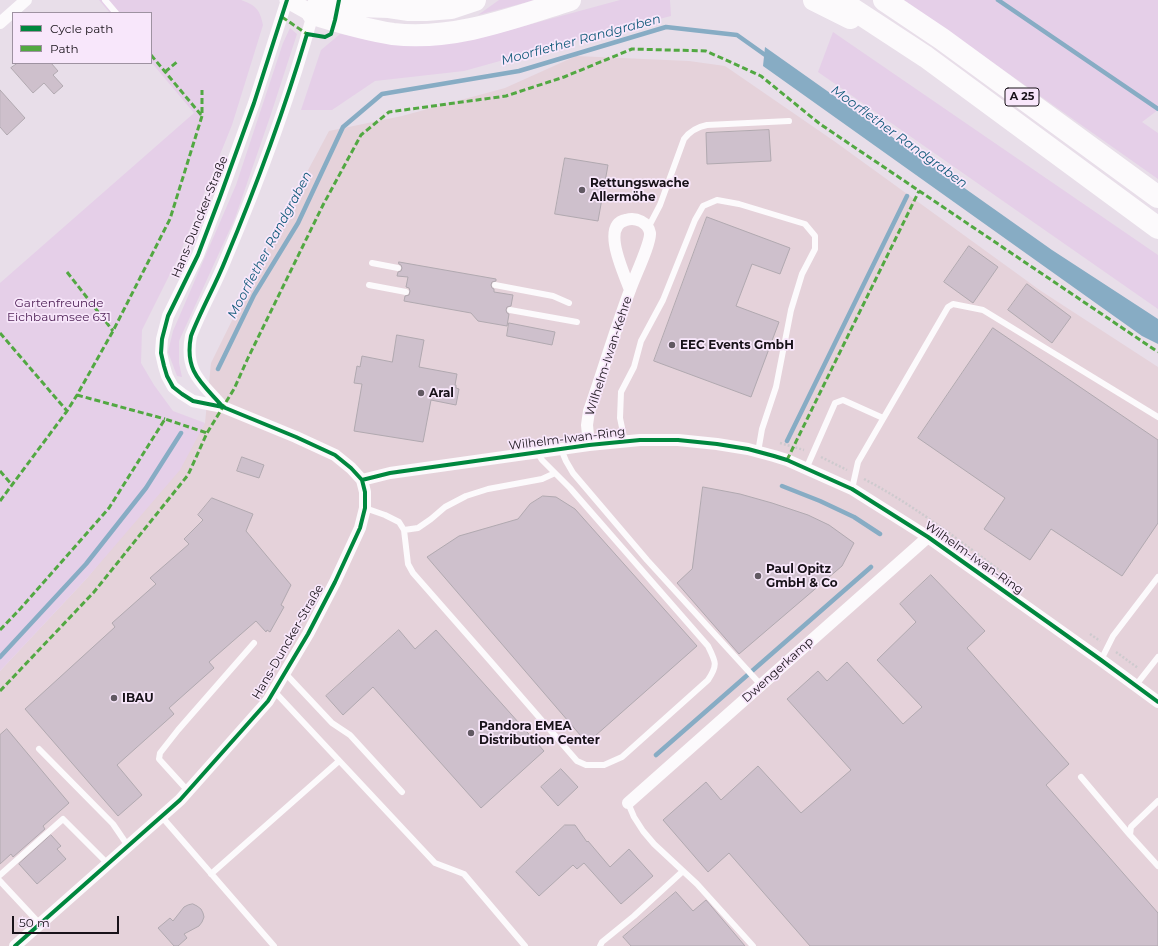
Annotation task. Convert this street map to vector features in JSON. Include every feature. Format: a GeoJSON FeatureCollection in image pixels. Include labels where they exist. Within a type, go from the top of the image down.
{"type":"FeatureCollection","features":[{"type":"Feature","properties":{"kind":"highway"},"geometry":{"type":"LineString","coordinates":[[333,0],[359,6],[380,4],[409,10],[439,10],[475,0]]}},
{"type":"Feature","properties":{"kind":"highway"},"geometry":{"type":"LineString","coordinates":[[315,7],[375,31],[400,34],[434,34],[483,27],[570,0]]}},
{"type":"Feature","properties":{"kind":"highway"},"geometry":{"type":"LineString","coordinates":[[814,0],[926,57]]}},
{"type":"Feature","properties":{"kind":"highway","name":"A 25"},"geometry":{"type":"LineString","coordinates":[[839,0],[926,57],[1158,228]]}},
{"type":"Feature","properties":{"kind":"highway","name":"A 25"},"geometry":{"type":"LineString","coordinates":[[884,0],[948,43],[1158,197]]}},
{"type":"Feature","properties":{"kind":"street"},"geometry":{"type":"LineString","coordinates":[[12,12],[26,0]]}},
{"type":"Feature","properties":{"kind":"street"},"geometry":{"type":"LineString","coordinates":[[288,0],[315,7]]}},
{"type":"Feature","properties":{"kind":"street","name":"Hans-Duncker-Straße"},"geometry":{"type":"LineString","coordinates":[[15,946],[180,800],[268,701],[308,634],[360,528],[365,508],[365,492],[362,480],[351,468],[335,455],[296,437],[223,408],[193,401],[174,387],[164,366],[162,353],[162,339],[168,316],[198,255],[254,103],[288,0]]}},
{"type":"Feature","properties":{"kind":"street","name":"Hans-Duncker-Straße"},"geometry":{"type":"LineString","coordinates":[[223,408],[198,380],[192,369],[189,347],[191,336],[225,262],[254,190],[292,82],[315,7]]}},
{"type":"Feature","properties":{"kind":"street"},"geometry":{"type":"LineString","coordinates":[[0,23],[12,12]]}},
{"type":"Feature","properties":{"kind":"street","name":"Wilhelm-Iwan-Kehre"},"geometry":{"type":"LineString","coordinates":[[589,445],[586,425],[589,411],[630,290],[650,237],[648,228],[645,224],[640,221],[630,219],[621,222],[615,229],[614,240],[616,253],[630,290]]}},
{"type":"Feature","properties":{"kind":"street","name":"Wilhelm-Iwan-Ring"},"geometry":{"type":"LineString","coordinates":[[362,480],[390,473],[589,445],[625,442],[678,440],[717,444],[758,452],[787,460],[852,489],[928,538],[1158,702]]}},
{"type":"Feature","properties":{"kind":"street","name":"Dwengerkamp"},"geometry":{"type":"LineString","coordinates":[[628,803],[758,681],[928,538]]}},
{"type":"Feature","properties":{"kind":"lane"},"geometry":{"type":"LineString","coordinates":[[105,0],[115,12]]}},
{"type":"Feature","properties":{"kind":"lane"},"geometry":{"type":"LineString","coordinates":[[648,228],[660,205],[684,138],[690,132],[701,126],[707,125],[789,121]]}},
{"type":"Feature","properties":{"kind":"lane"},"geometry":{"type":"LineString","coordinates":[[625,442],[620,418],[621,392],[634,367],[641,341],[663,300],[695,220],[703,206],[717,200],[738,204],[804,224],[815,236],[815,249],[802,274],[792,310],[776,387],[762,429],[758,452]]}},
{"type":"Feature","properties":{"kind":"lane"},"geometry":{"type":"LineString","coordinates":[[372,264],[398,268]]}},
{"type":"Feature","properties":{"kind":"lane"},"geometry":{"type":"LineString","coordinates":[[369,285],[406,292]]}},
{"type":"Feature","properties":{"kind":"lane"},"geometry":{"type":"LineString","coordinates":[[495,285],[552,296],[569,303]]}},
{"type":"Feature","properties":{"kind":"lane"},"geometry":{"type":"LineString","coordinates":[[852,489],[858,462],[948,307],[953,304],[983,310],[1158,417]]}},
{"type":"Feature","properties":{"kind":"lane"},"geometry":{"type":"LineString","coordinates":[[510,310],[577,322]]}},
{"type":"Feature","properties":{"kind":"lane"},"geometry":{"type":"LineString","coordinates":[[806,469],[835,403],[843,400],[884,418]]}},
{"type":"Feature","properties":{"kind":"lane"},"geometry":{"type":"LineString","coordinates":[[561,449],[573,472],[647,560],[758,681]]}},
{"type":"Feature","properties":{"kind":"lane"},"geometry":{"type":"LineString","coordinates":[[365,508],[399,522],[404,530],[408,564],[413,573],[577,761],[586,765],[604,765],[622,757],[708,680],[714,671],[716,660],[708,646],[570,488],[542,460],[537,452]]}},
{"type":"Feature","properties":{"kind":"lane"},"geometry":{"type":"LineString","coordinates":[[404,530],[418,528],[445,507],[466,496],[488,489],[542,479],[555,473]]}},
{"type":"Feature","properties":{"kind":"lane"},"geometry":{"type":"LineString","coordinates":[[1101,660],[1113,636],[1158,577]]}},
{"type":"Feature","properties":{"kind":"lane"},"geometry":{"type":"LineString","coordinates":[[188,791],[159,759],[160,753],[178,730],[254,643]]}},
{"type":"Feature","properties":{"kind":"lane"},"geometry":{"type":"LineString","coordinates":[[1136,685],[1158,657]]}},
{"type":"Feature","properties":{"kind":"lane"},"geometry":{"type":"LineString","coordinates":[[284,673],[332,723],[350,735],[402,792]]}},
{"type":"Feature","properties":{"kind":"lane"},"geometry":{"type":"LineString","coordinates":[[274,691],[435,863],[464,874],[525,946]]}},
{"type":"Feature","properties":{"kind":"lane"},"geometry":{"type":"LineString","coordinates":[[39,749],[113,824],[128,846]]}},
{"type":"Feature","properties":{"kind":"lane"},"geometry":{"type":"LineString","coordinates":[[211,874],[339,761]]}},
{"type":"Feature","properties":{"kind":"lane"},"geometry":{"type":"LineString","coordinates":[[1081,777],[1158,866]]}},
{"type":"Feature","properties":{"kind":"lane"},"geometry":{"type":"LineString","coordinates":[[1130,835],[1131,827],[1158,801]]}},
{"type":"Feature","properties":{"kind":"lane"},"geometry":{"type":"LineString","coordinates":[[628,803],[634,817],[654,844],[711,899],[753,946]]}},
{"type":"Feature","properties":{"kind":"lane"},"geometry":{"type":"LineString","coordinates":[[162,817],[274,946]]}},
{"type":"Feature","properties":{"kind":"lane"},"geometry":{"type":"LineString","coordinates":[[0,875],[63,819],[108,864]]}},
{"type":"Feature","properties":{"kind":"lane"},"geometry":{"type":"LineString","coordinates":[[600,946],[602,942],[634,916],[683,871]]}},
{"type":"Feature","properties":{"kind":"lane"},"geometry":{"type":"LineString","coordinates":[[0,881],[40,924]]}},
{"type":"Feature","properties":{"kind":"path"},"geometry":{"type":"LineString","coordinates":[[761,438],[794,446],[853,473]]}},
{"type":"Feature","properties":{"kind":"path"},"geometry":{"type":"LineString","coordinates":[[860,477],[885,490],[920,513],[1014,581]]}},
{"type":"Feature","properties":{"kind":"path"},"geometry":{"type":"LineString","coordinates":[[1089,634],[1146,673]]}},
{"type":"Feature","properties":{"kind":"shaded area"},"geometry":{"type":"Polygon","coordinates":[[[576,56],[689,61],[725,66],[834,141],[1041,291],[1158,367],[1158,946],[0,946],[0,671],[88,577],[205,423],[211,363],[284,215],[329,131],[402,116],[505,88],[576,56]]]}},
{"type":"Feature","properties":{"kind":"green space","name":"Gartenfreunde Eichbaumsee 631"},"geometry":{"type":"Polygon","coordinates":[[[99,0],[241,0],[254,6],[259,12],[262,20],[263,25],[232,125],[178,258],[142,330],[141,363],[154,385],[173,411],[205,423],[180,470],[88,577],[0,671],[0,283],[194,113],[152,63],[152,12],[109,12],[99,0]]]}},
{"type":"Feature","properties":{"kind":"green space"},"geometry":{"type":"Polygon","coordinates":[[[499,0],[535,0],[478,15],[499,0]]]}},
{"type":"Feature","properties":{"kind":"green space"},"geometry":{"type":"Polygon","coordinates":[[[620,0],[670,0],[671,16],[464,71],[375,81],[332,110],[301,110],[321,50],[340,34],[417,45],[480,38],[620,0]]]}},
{"type":"Feature","properties":{"kind":"green space"},"geometry":{"type":"Polygon","coordinates":[[[904,0],[1158,0],[1158,110],[1142,122],[1158,133],[1158,179],[904,0]]]}},
{"type":"Feature","properties":{"kind":"green space"},"geometry":{"type":"Polygon","coordinates":[[[290,28],[297,34],[235,218],[179,341],[179,363],[182,377],[177,376],[168,352],[173,331],[236,185],[283,43],[290,28]]]}},
{"type":"Feature","properties":{"kind":"green space"},"geometry":{"type":"Polygon","coordinates":[[[833,32],[1158,255],[1158,309],[818,72],[833,32]]]}},
{"type":"Feature","properties":{"kind":"water"},"geometry":{"type":"Polygon","coordinates":[[[765,47],[1052,250],[1158,319],[1158,344],[1142,336],[763,66],[765,47]]]}},
{"type":"Feature","properties":{"kind":"building"},"geometry":{"type":"Polygon","coordinates":[[[17,64],[52,64],[58,71],[53,75],[63,86],[54,94],[44,83],[33,93],[11,68],[17,64]]]}},
{"type":"Feature","properties":{"kind":"building"},"geometry":{"type":"Polygon","coordinates":[[[0,90],[25,118],[7,135],[0,127],[0,90]]]}},
{"type":"Feature","properties":{"kind":"building"},"geometry":{"type":"Polygon","coordinates":[[[769,130],[771,161],[707,164],[706,133],[769,130]]]}},
{"type":"Feature","properties":{"kind":"building","name":"Rettungswache Allermöhe"},"geometry":{"type":"Polygon","coordinates":[[[565,158],[608,165],[598,221],[555,214],[565,158]]]}},
{"type":"Feature","properties":{"kind":"building"},"geometry":{"type":"Polygon","coordinates":[[[707,217],[790,248],[780,274],[752,264],[736,306],[779,322],[751,397],[654,361],[707,217]]]}},
{"type":"Feature","properties":{"kind":"building"},"geometry":{"type":"Polygon","coordinates":[[[969,246],[998,267],[973,303],[944,282],[969,246]]]}},
{"type":"Feature","properties":{"kind":"building"},"geometry":{"type":"Polygon","coordinates":[[[399,262],[496,279],[496,281],[492,282],[491,285],[494,292],[513,295],[511,306],[507,307],[506,310],[509,314],[507,326],[478,321],[471,313],[404,301],[405,296],[409,295],[410,291],[409,288],[406,287],[408,277],[397,276],[398,272],[401,271],[402,268],[399,262]]]}},
{"type":"Feature","properties":{"kind":"building"},"geometry":{"type":"Polygon","coordinates":[[[1027,284],[1071,317],[1052,343],[1008,310],[1027,284]]]}},
{"type":"Feature","properties":{"kind":"building"},"geometry":{"type":"Polygon","coordinates":[[[509,323],[555,332],[552,345],[507,336],[509,323]]]}},
{"type":"Feature","properties":{"kind":"building"},"geometry":{"type":"Polygon","coordinates":[[[993,328],[1158,440],[1158,523],[1122,576],[1051,529],[1030,560],[984,529],[1005,498],[918,438],[993,328]]]}},
{"type":"Feature","properties":{"kind":"building"},"geometry":{"type":"Polygon","coordinates":[[[397,335],[424,340],[419,367],[457,374],[455,385],[456,388],[459,389],[456,405],[431,400],[423,442],[354,431],[362,384],[354,383],[357,366],[360,367],[362,356],[392,362],[397,335]]]}},
{"type":"Feature","properties":{"kind":"building"},"geometry":{"type":"Polygon","coordinates":[[[242,457],[264,465],[259,478],[237,471],[242,457]]]}},
{"type":"Feature","properties":{"kind":"building","name":"Paul Opitz GmbH & Co"},"geometry":{"type":"Polygon","coordinates":[[[703,487],[740,494],[808,515],[829,525],[854,543],[842,566],[739,654],[677,583],[692,569],[703,487]]]}},
{"type":"Feature","properties":{"kind":"building"},"geometry":{"type":"Polygon","coordinates":[[[543,496],[556,497],[575,509],[697,646],[587,743],[427,557],[459,536],[518,519],[530,504],[543,496]]]}},
{"type":"Feature","properties":{"kind":"building"},"geometry":{"type":"Polygon","coordinates":[[[212,498],[253,514],[246,531],[291,585],[281,605],[284,607],[270,632],[267,630],[266,632],[256,621],[209,662],[214,668],[169,708],[174,714],[117,765],[142,795],[118,816],[25,709],[115,627],[112,623],[156,584],[150,578],[189,544],[184,539],[203,520],[198,515],[212,498]]]}},
{"type":"Feature","properties":{"kind":"building"},"geometry":{"type":"Polygon","coordinates":[[[931,575],[985,631],[967,648],[1069,764],[1046,785],[1158,913],[1158,946],[810,946],[729,853],[708,872],[663,820],[706,782],[721,800],[758,766],[801,813],[851,770],[787,699],[818,671],[827,681],[847,662],[903,724],[922,707],[877,660],[916,622],[900,604],[931,575]]]}},
{"type":"Feature","properties":{"kind":"building","name":"Pandora EMEA Distribution Center"},"geometry":{"type":"Polygon","coordinates":[[[399,630],[415,649],[436,630],[544,751],[481,808],[373,687],[343,715],[326,696],[399,630]]]}},
{"type":"Feature","properties":{"kind":"building"},"geometry":{"type":"Polygon","coordinates":[[[7,729],[69,803],[43,826],[45,829],[13,857],[11,854],[0,864],[0,735],[7,729]]]}},
{"type":"Feature","properties":{"kind":"building"},"geometry":{"type":"Polygon","coordinates":[[[561,769],[578,787],[558,806],[541,787],[561,769]]]}},
{"type":"Feature","properties":{"kind":"building"},"geometry":{"type":"Polygon","coordinates":[[[565,825],[575,825],[587,842],[588,841],[610,867],[629,849],[653,876],[621,904],[584,863],[577,869],[573,865],[539,896],[516,872],[565,825]]]}},
{"type":"Feature","properties":{"kind":"building"},"geometry":{"type":"Polygon","coordinates":[[[51,835],[61,846],[57,849],[66,859],[37,884],[19,864],[51,835]]]}},
{"type":"Feature","properties":{"kind":"building"},"geometry":{"type":"Polygon","coordinates":[[[676,892],[693,911],[706,900],[745,946],[631,946],[623,937],[676,892]]]}},
{"type":"Feature","properties":{"kind":"building"},"geometry":{"type":"Polygon","coordinates":[[[193,904],[201,909],[203,913],[204,917],[202,922],[199,926],[184,934],[187,938],[178,946],[174,946],[158,928],[170,918],[173,921],[184,907],[193,904]]]}},
{"type":"Feature","properties":{"kind":"waterway"},"geometry":{"type":"LineString","coordinates":[[998,0],[1158,109]]}},
{"type":"Feature","properties":{"kind":"waterway","name":"Moorflether Randgraben"},"geometry":{"type":"LineString","coordinates":[[218,369],[254,295],[298,223],[343,127],[382,94],[519,71],[666,27],[737,35],[768,57]]}},
{"type":"Feature","properties":{"kind":"waterway"},"geometry":{"type":"LineString","coordinates":[[787,441],[907,196]]}},
{"type":"Feature","properties":{"kind":"waterway","name":"Moorflether Randgraben"},"geometry":{"type":"LineString","coordinates":[[0,657],[86,564],[146,488],[181,433]]}},
{"type":"Feature","properties":{"kind":"waterway"},"geometry":{"type":"LineString","coordinates":[[782,486],[820,501],[854,517],[880,534]]}},
{"type":"Feature","properties":{"kind":"waterway"},"geometry":{"type":"LineString","coordinates":[[656,755],[871,567]]}},
{"type":"Feature","properties":{"kind":"marked path"},"geometry":{"type":"LineString","coordinates":[[282,17],[307,34],[311,35]]}},
{"type":"Feature","properties":{"kind":"marked path"},"geometry":{"type":"LineString","coordinates":[[0,691],[94,592],[188,475],[207,433],[234,389],[323,205],[361,135],[389,112],[506,96],[564,77],[632,49],[706,51],[761,76],[820,124],[1158,352]]}},
{"type":"Feature","properties":{"kind":"marked path"},"geometry":{"type":"LineString","coordinates":[[152,56],[202,116]]}},
{"type":"Feature","properties":{"kind":"marked path"},"geometry":{"type":"LineString","coordinates":[[165,72],[178,61]]}},
{"type":"Feature","properties":{"kind":"marked path"},"geometry":{"type":"LineString","coordinates":[[0,501],[67,411],[77,395],[113,331],[170,219],[202,116],[202,90]]}},
{"type":"Feature","properties":{"kind":"marked path"},"geometry":{"type":"LineString","coordinates":[[787,460],[919,191]]}},
{"type":"Feature","properties":{"kind":"marked path"},"geometry":{"type":"LineString","coordinates":[[67,272],[113,331]]}},
{"type":"Feature","properties":{"kind":"marked path"},"geometry":{"type":"LineString","coordinates":[[0,333],[67,411]]}},
{"type":"Feature","properties":{"kind":"marked path"},"geometry":{"type":"LineString","coordinates":[[77,395],[165,419]]}},
{"type":"Feature","properties":{"kind":"marked path"},"geometry":{"type":"LineString","coordinates":[[0,630],[109,508],[165,419],[207,433]]}},
{"type":"Feature","properties":{"kind":"marked path"},"geometry":{"type":"LineString","coordinates":[[0,471],[12,485]]}},
{"type":"Feature","properties":{"kind":"cycle path"},"geometry":{"type":"LineString","coordinates":[[15,946],[180,800],[268,701],[308,634],[335,582],[360,528],[365,508],[365,492],[362,480],[351,468],[335,455],[296,437],[223,407],[193,401],[173,387],[167,376],[161,353],[162,339],[168,316],[198,255],[220,197],[254,103],[287,0]]}},
{"type":"Feature","properties":{"kind":"cycle path"},"geometry":{"type":"LineString","coordinates":[[223,407],[196,376],[190,359],[191,336],[221,270],[259,177],[289,92],[307,34],[325,37],[331,34],[339,0]]}},
{"type":"Feature","properties":{"kind":"cycle path"},"geometry":{"type":"LineString","coordinates":[[362,480],[390,473],[589,445],[640,440],[678,440],[717,444],[748,449],[774,456],[787,460],[852,489],[928,537],[1158,702]]}},
{"type":"Feature","properties":{"kind":"place","name":"Rettungswache Allermöhe"},"geometry":{"type":"Point","coordinates":[582,190]}},
{"type":"Feature","properties":{"kind":"place","name":"EEC Events GmbH"},"geometry":{"type":"Point","coordinates":[672,345]}},
{"type":"Feature","properties":{"kind":"place","name":"Aral"},"geometry":{"type":"Point","coordinates":[421,393]}},
{"type":"Feature","properties":{"kind":"place","name":"Paul Opitz GmbH & Co"},"geometry":{"type":"Point","coordinates":[758,576]}},
{"type":"Feature","properties":{"kind":"place","name":"IBAU"},"geometry":{"type":"Point","coordinates":[114,698]}},
{"type":"Feature","properties":{"kind":"place","name":"Pandora EMEA Distribution Center"},"geometry":{"type":"Point","coordinates":[471,733]}}]}
